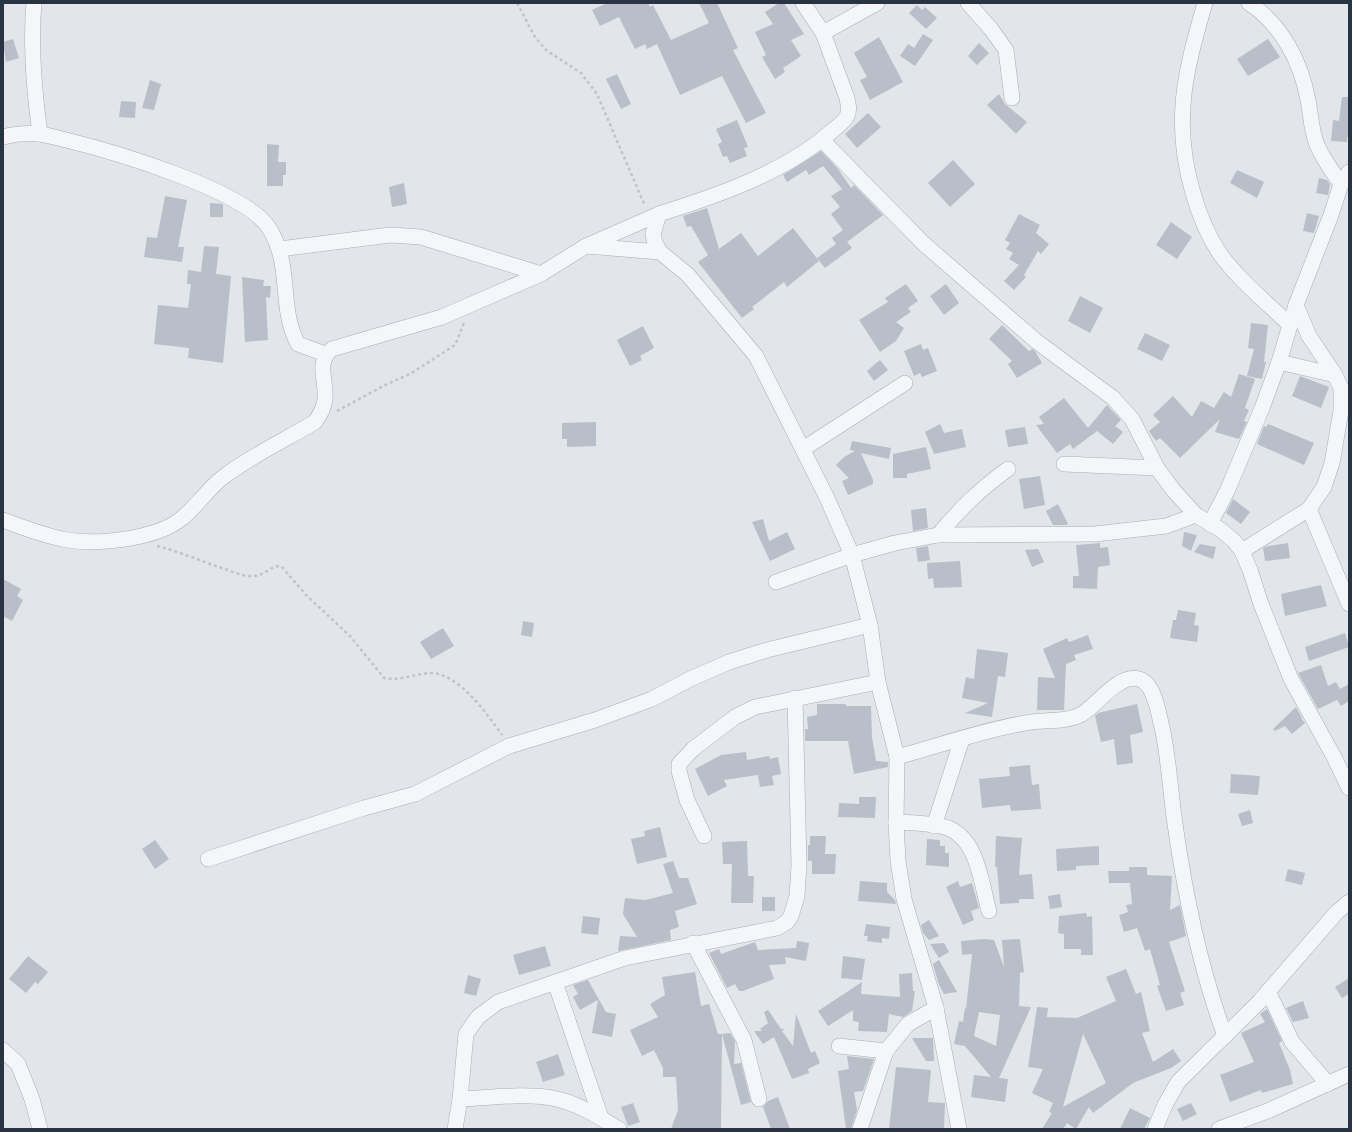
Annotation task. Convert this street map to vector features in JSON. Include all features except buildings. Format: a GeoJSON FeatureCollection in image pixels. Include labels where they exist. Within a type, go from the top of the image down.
{"type":"FeatureCollection","features":[{"type":"Feature","properties":{"kind":"street"},"geometry":{"type":"LineString","coordinates":[[34,3],[31,35],[33,85],[40,134]]}},
{"type":"Feature","properties":{"kind":"street"},"geometry":{"type":"LineString","coordinates":[[3,520],[28,530],[67,540],[96,542],[129,539],[153,534],[180,520],[221,478],[315,422],[322,412],[325,398],[323,363],[326,354],[332,349],[442,317],[541,274],[586,246],[654,215],[736,187],[774,169],[822,140],[843,122],[848,116],[849,109],[847,98],[822,33],[803,3]]}},
{"type":"Feature","properties":{"kind":"street"},"geometry":{"type":"LineString","coordinates":[[822,33],[877,3]]}},
{"type":"Feature","properties":{"kind":"street"},"geometry":{"type":"LineString","coordinates":[[968,3],[991,29],[1006,50],[1012,98]]}},
{"type":"Feature","properties":{"kind":"street"},"geometry":{"type":"LineString","coordinates":[[1205,3],[1193,45],[1182,106],[1182,137],[1188,176],[1198,212],[1220,254],[1290,325]]}},
{"type":"Feature","properties":{"kind":"street"},"geometry":{"type":"LineString","coordinates":[[1210,524],[1228,489],[1279,362],[1296,304],[1332,215],[1345,178],[1327,163],[1317,144],[1311,125],[1303,78],[1295,56],[1279,30],[1248,3]]}},
{"type":"Feature","properties":{"kind":"street"},"geometry":{"type":"LineString","coordinates":[[3,137],[40,134],[89,145],[182,176],[238,202],[268,227],[280,249],[286,282],[289,320],[298,344],[326,354]]}},
{"type":"Feature","properties":{"kind":"street"},"geometry":{"type":"LineString","coordinates":[[822,140],[924,244],[1036,341],[1113,398],[1132,419],[1157,468],[1196,515],[1234,541],[1242,551],[1291,680],[1334,757],[1349,788]]}},
{"type":"Feature","properties":{"kind":"street"},"geometry":{"type":"LineString","coordinates":[[654,215],[653,239],[660,252],[688,275],[756,356],[803,449],[852,555],[870,626],[878,682],[897,757],[896,822],[898,861],[904,900],[936,1008],[959,1129]]}},
{"type":"Feature","properties":{"kind":"street"},"geometry":{"type":"LineString","coordinates":[[280,249],[390,235],[407,235],[421,237],[541,274]]}},
{"type":"Feature","properties":{"kind":"street"},"geometry":{"type":"LineString","coordinates":[[586,246],[660,252]]}},
{"type":"Feature","properties":{"kind":"street"},"geometry":{"type":"LineString","coordinates":[[1242,551],[1309,509],[1324,488],[1332,463],[1341,411],[1342,383],[1309,336],[1296,304]]}},
{"type":"Feature","properties":{"kind":"street"},"geometry":{"type":"LineString","coordinates":[[1279,362],[1342,383]]}},
{"type":"Feature","properties":{"kind":"street"},"geometry":{"type":"LineString","coordinates":[[803,449],[905,383]]}},
{"type":"Feature","properties":{"kind":"street"},"geometry":{"type":"LineString","coordinates":[[1064,464],[1157,468]]}},
{"type":"Feature","properties":{"kind":"street"},"geometry":{"type":"LineString","coordinates":[[938,535],[981,488],[1008,469]]}},
{"type":"Feature","properties":{"kind":"street"},"geometry":{"type":"LineString","coordinates":[[1309,509],[1349,604]]}},
{"type":"Feature","properties":{"kind":"street"},"geometry":{"type":"LineString","coordinates":[[776,582],[852,555],[895,543],[938,535],[1095,534],[1166,526],[1196,515]]}},
{"type":"Feature","properties":{"kind":"street"},"geometry":{"type":"LineString","coordinates":[[208,859],[343,815],[415,794],[509,746],[595,720],[652,699],[690,679],[729,662],[767,650],[870,626]]}},
{"type":"Feature","properties":{"kind":"street"},"geometry":{"type":"LineString","coordinates":[[897,757],[1026,722],[1069,718],[1081,714],[1108,691],[1122,682],[1130,679],[1139,679],[1146,683],[1152,694],[1161,722],[1167,753],[1175,824],[1197,942],[1210,994],[1225,1036]]}},
{"type":"Feature","properties":{"kind":"street"},"geometry":{"type":"LineString","coordinates":[[704,836],[681,781],[680,764],[694,749],[735,717],[755,707],[878,682]]}},
{"type":"Feature","properties":{"kind":"street"},"geometry":{"type":"LineString","coordinates":[[455,1129],[460,1099],[466,1034],[478,1017],[498,1002],[625,958],[693,943],[777,928],[788,922],[797,896],[799,865],[795,698]]}},
{"type":"Feature","properties":{"kind":"street"},"geometry":{"type":"LineString","coordinates":[[934,826],[962,740]]}},
{"type":"Feature","properties":{"kind":"street"},"geometry":{"type":"LineString","coordinates":[[896,822],[946,827],[957,832],[971,847],[989,911]]}},
{"type":"Feature","properties":{"kind":"street"},"geometry":{"type":"LineString","coordinates":[[1155,1129],[1165,1105],[1178,1082],[1268,991],[1336,912],[1349,902]]}},
{"type":"Feature","properties":{"kind":"street"},"geometry":{"type":"LineString","coordinates":[[693,943],[744,1040],[759,1099]]}},
{"type":"Feature","properties":{"kind":"street"},"geometry":{"type":"LineString","coordinates":[[555,982],[601,1118]]}},
{"type":"Feature","properties":{"kind":"street"},"geometry":{"type":"LineString","coordinates":[[1268,991],[1292,1042],[1328,1084]]}},
{"type":"Feature","properties":{"kind":"street"},"geometry":{"type":"LineString","coordinates":[[860,1129],[886,1051],[908,1024],[936,1008]]}},
{"type":"Feature","properties":{"kind":"street"},"geometry":{"type":"LineString","coordinates":[[839,1046],[886,1051]]}},
{"type":"Feature","properties":{"kind":"street"},"geometry":{"type":"LineString","coordinates":[[3,1050],[18,1064],[32,1099],[40,1129]]}},
{"type":"Feature","properties":{"kind":"street"},"geometry":{"type":"LineString","coordinates":[[1219,1129],[1270,1110],[1349,1074]]}},
{"type":"Feature","properties":{"kind":"street"},"geometry":{"type":"LineString","coordinates":[[460,1099],[526,1097],[553,1098],[578,1107],[620,1129]]}},
{"type":"Feature","properties":{"kind":"path"},"geometry":{"type":"LineString","coordinates":[[517,3],[539,42],[546,50],[581,73],[597,94],[654,215]]}},
{"type":"Feature","properties":{"kind":"path"},"geometry":{"type":"LineString","coordinates":[[335,412],[385,385],[410,374],[455,345],[472,304]]}},
{"type":"Feature","properties":{"kind":"path"},"geometry":{"type":"LineString","coordinates":[[156,546],[246,575],[253,576],[263,574],[275,566],[282,566],[308,596],[350,636],[384,678],[397,679],[417,674],[432,673],[445,677],[462,687],[509,746]]}}]}
